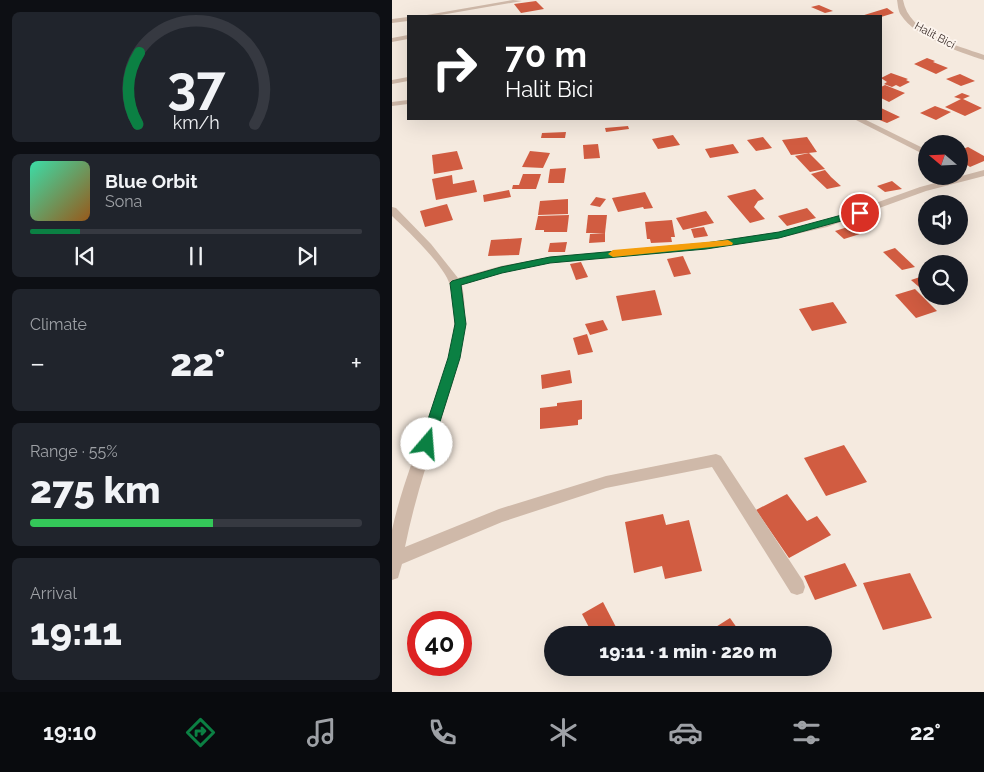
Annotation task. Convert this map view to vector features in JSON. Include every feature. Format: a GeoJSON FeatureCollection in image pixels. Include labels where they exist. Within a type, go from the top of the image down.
{"type":"FeatureCollection","features":[{"type":"Feature","properties":{"kind":"street","name":"Halit Bici"},"geometry":{"type":"LineString","coordinates":[[900,0],[903,14],[917,27],[984,58]]}},
{"type":"Feature","properties":{"kind":"street"},"geometry":{"type":"LineString","coordinates":[[430,15],[519,1]]}},
{"type":"Feature","properties":{"kind":"street"},"geometry":{"type":"LineString","coordinates":[[392,22],[407,19]]}},
{"type":"Feature","properties":{"kind":"street"},"geometry":{"type":"LineString","coordinates":[[392,40],[407,37]]}},
{"type":"Feature","properties":{"kind":"street"},"geometry":{"type":"LineString","coordinates":[[392,82],[407,79]]}},
{"type":"Feature","properties":{"kind":"street"},"geometry":{"type":"LineString","coordinates":[[392,104],[407,102]]}},
{"type":"Feature","properties":{"kind":"street"},"geometry":{"type":"LineString","coordinates":[[860,120],[918,149]]}},
{"type":"Feature","properties":{"kind":"street"},"geometry":{"type":"LineString","coordinates":[[455,283],[501,270],[550,260],[706,246],[779,235],[823,225],[923,189],[978,175]]}},
{"type":"Feature","properties":{"kind":"street"},"geometry":{"type":"LineString","coordinates":[[392,210],[413,231],[455,283],[460,324],[454,358],[416,478],[393,566]]}},
{"type":"Feature","properties":{"kind":"street"},"geometry":{"type":"LineString","coordinates":[[393,566],[499,516],[606,482],[716,460],[797,586]]}},
{"type":"Feature","properties":{"kind":"building"},"geometry":{"type":"Polygon","coordinates":[[[536,1],[544,9],[521,13],[514,4],[536,1]]]}},
{"type":"Feature","properties":{"kind":"building"},"geometry":{"type":"Polygon","coordinates":[[[819,5],[833,11],[825,13],[811,7],[819,5]]]}},
{"type":"Feature","properties":{"kind":"building"},"geometry":{"type":"Polygon","coordinates":[[[887,8],[894,13],[882,17],[882,15],[864,15],[887,8]]]}},
{"type":"Feature","properties":{"kind":"building"},"geometry":{"type":"Polygon","coordinates":[[[927,58],[948,68],[936,74],[914,64],[927,58]]]}},
{"type":"Feature","properties":{"kind":"building"},"geometry":{"type":"Polygon","coordinates":[[[891,73],[908,79],[906,80],[910,82],[900,87],[896,85],[892,87],[884,84],[887,82],[882,78],[891,73]]]}},
{"type":"Feature","properties":{"kind":"building"},"geometry":{"type":"Polygon","coordinates":[[[960,74],[975,81],[961,86],[946,79],[960,74]]]}},
{"type":"Feature","properties":{"kind":"building"},"geometry":{"type":"Polygon","coordinates":[[[885,85],[905,93],[889,102],[882,98],[882,86],[885,85]]]}},
{"type":"Feature","properties":{"kind":"building"},"geometry":{"type":"Polygon","coordinates":[[[962,93],[970,96],[963,99],[982,108],[965,116],[945,107],[961,99],[954,97],[962,93]]]}},
{"type":"Feature","properties":{"kind":"building"},"geometry":{"type":"Polygon","coordinates":[[[935,106],[951,112],[936,120],[920,113],[935,106]]]}},
{"type":"Feature","properties":{"kind":"building"},"geometry":{"type":"Polygon","coordinates":[[[882,108],[900,117],[887,123],[880,120],[882,120],[882,108]]]}},
{"type":"Feature","properties":{"kind":"building"},"geometry":{"type":"Polygon","coordinates":[[[628,126],[629,129],[606,132],[605,128],[628,126]]]}},
{"type":"Feature","properties":{"kind":"building"},"geometry":{"type":"Polygon","coordinates":[[[566,132],[565,138],[541,138],[542,133],[566,132]]]}},
{"type":"Feature","properties":{"kind":"building"},"geometry":{"type":"Polygon","coordinates":[[[673,135],[680,145],[658,149],[652,139],[673,135]]]}},
{"type":"Feature","properties":{"kind":"building"},"geometry":{"type":"Polygon","coordinates":[[[763,137],[772,148],[756,151],[747,140],[763,137]]]}},
{"type":"Feature","properties":{"kind":"building"},"geometry":{"type":"Polygon","coordinates":[[[807,137],[817,152],[791,155],[782,140],[807,137]]]}},
{"type":"Feature","properties":{"kind":"building"},"geometry":{"type":"Polygon","coordinates":[[[598,144],[600,158],[584,159],[583,145],[598,144]]]}},
{"type":"Feature","properties":{"kind":"building"},"geometry":{"type":"Polygon","coordinates":[[[733,144],[739,153],[710,158],[705,149],[733,144]]]}},
{"type":"Feature","properties":{"kind":"building"},"geometry":{"type":"Polygon","coordinates":[[[968,147],[984,156],[984,161],[970,167],[968,166],[968,147]]]}},
{"type":"Feature","properties":{"kind":"building"},"geometry":{"type":"Polygon","coordinates":[[[457,151],[463,169],[434,174],[432,155],[457,151]]]}},
{"type":"Feature","properties":{"kind":"building"},"geometry":{"type":"Polygon","coordinates":[[[530,151],[550,153],[543,168],[522,167],[530,151]]]}},
{"type":"Feature","properties":{"kind":"building"},"geometry":{"type":"Polygon","coordinates":[[[809,153],[825,169],[810,172],[795,156],[809,153]]]}},
{"type":"Feature","properties":{"kind":"building"},"geometry":{"type":"Polygon","coordinates":[[[566,168],[564,183],[548,183],[550,169],[566,168]]]}},
{"type":"Feature","properties":{"kind":"building"},"geometry":{"type":"Polygon","coordinates":[[[825,170],[841,186],[827,189],[811,174],[825,170]]]}},
{"type":"Feature","properties":{"kind":"building"},"geometry":{"type":"Polygon","coordinates":[[[523,174],[541,174],[536,189],[512,189],[513,185],[519,185],[523,174]]]}},
{"type":"Feature","properties":{"kind":"building"},"geometry":{"type":"Polygon","coordinates":[[[452,175],[453,184],[474,180],[477,192],[436,200],[432,179],[452,175]]]}},
{"type":"Feature","properties":{"kind":"building"},"geometry":{"type":"Polygon","coordinates":[[[892,181],[902,189],[885,192],[877,186],[892,181]]]}},
{"type":"Feature","properties":{"kind":"building"},"geometry":{"type":"Polygon","coordinates":[[[755,189],[764,199],[758,201],[754,207],[765,219],[750,223],[727,196],[755,189]]]}},
{"type":"Feature","properties":{"kind":"building"},"geometry":{"type":"Polygon","coordinates":[[[509,190],[511,197],[484,202],[483,195],[509,190]]]}},
{"type":"Feature","properties":{"kind":"building"},"geometry":{"type":"Polygon","coordinates":[[[645,192],[653,208],[644,209],[643,207],[618,212],[612,198],[645,192]]]}},
{"type":"Feature","properties":{"kind":"building"},"geometry":{"type":"Polygon","coordinates":[[[596,197],[606,199],[600,207],[590,205],[596,197]]]}},
{"type":"Feature","properties":{"kind":"building"},"geometry":{"type":"Polygon","coordinates":[[[568,199],[568,214],[538,215],[540,201],[568,199]]]}},
{"type":"Feature","properties":{"kind":"building"},"geometry":{"type":"Polygon","coordinates":[[[447,204],[453,220],[425,227],[420,211],[447,204]]]}},
{"type":"Feature","properties":{"kind":"building"},"geometry":{"type":"Polygon","coordinates":[[[807,208],[816,218],[787,226],[778,216],[807,208]]]}},
{"type":"Feature","properties":{"kind":"building"},"geometry":{"type":"Polygon","coordinates":[[[706,211],[714,223],[683,230],[676,218],[706,211]]]}},
{"type":"Feature","properties":{"kind":"building"},"geometry":{"type":"Polygon","coordinates":[[[569,215],[567,232],[535,230],[538,216],[569,215]]]}},
{"type":"Feature","properties":{"kind":"building"},"geometry":{"type":"Polygon","coordinates":[[[588,215],[607,215],[605,233],[586,233],[588,215]]]}},
{"type":"Feature","properties":{"kind":"building"},"geometry":{"type":"Polygon","coordinates":[[[672,220],[675,237],[671,237],[672,242],[651,243],[650,239],[647,239],[645,222],[672,220]]]}},
{"type":"Feature","properties":{"kind":"building"},"geometry":{"type":"Polygon","coordinates":[[[854,225],[863,233],[844,239],[835,231],[854,225]]]}},
{"type":"Feature","properties":{"kind":"building"},"geometry":{"type":"Polygon","coordinates":[[[704,227],[708,236],[694,238],[691,229],[704,227]]]}},
{"type":"Feature","properties":{"kind":"building"},"geometry":{"type":"Polygon","coordinates":[[[605,233],[605,242],[589,243],[590,234],[605,233]]]}},
{"type":"Feature","properties":{"kind":"building"},"geometry":{"type":"Polygon","coordinates":[[[522,238],[519,255],[488,256],[491,240],[522,238]]]}},
{"type":"Feature","properties":{"kind":"building"},"geometry":{"type":"Polygon","coordinates":[[[567,242],[565,252],[548,252],[550,243],[567,242]]]}},
{"type":"Feature","properties":{"kind":"building"},"geometry":{"type":"Polygon","coordinates":[[[895,248],[915,267],[902,270],[883,252],[895,248]]]}},
{"type":"Feature","properties":{"kind":"building"},"geometry":{"type":"Polygon","coordinates":[[[683,256],[691,274],[674,277],[667,259],[683,256]]]}},
{"type":"Feature","properties":{"kind":"building"},"geometry":{"type":"Polygon","coordinates":[[[581,262],[588,277],[576,280],[570,264],[581,262]]]}},
{"type":"Feature","properties":{"kind":"building"},"geometry":{"type":"Polygon","coordinates":[[[918,278],[918,286],[911,280],[918,278]]]}},
{"type":"Feature","properties":{"kind":"building"},"geometry":{"type":"Polygon","coordinates":[[[915,289],[918,292],[918,305],[931,305],[937,311],[916,318],[895,295],[915,289]]]}},
{"type":"Feature","properties":{"kind":"building"},"geometry":{"type":"Polygon","coordinates":[[[655,290],[662,315],[622,321],[616,296],[655,290]]]}},
{"type":"Feature","properties":{"kind":"building"},"geometry":{"type":"Polygon","coordinates":[[[833,302],[847,323],[812,331],[799,309],[833,302]]]}},
{"type":"Feature","properties":{"kind":"building"},"geometry":{"type":"Polygon","coordinates":[[[603,320],[608,330],[590,335],[585,324],[603,320]]]}},
{"type":"Feature","properties":{"kind":"building"},"geometry":{"type":"Polygon","coordinates":[[[587,334],[593,352],[578,355],[573,338],[587,334]]]}},
{"type":"Feature","properties":{"kind":"building"},"geometry":{"type":"Polygon","coordinates":[[[570,370],[572,383],[542,389],[541,375],[570,370]]]}},
{"type":"Feature","properties":{"kind":"building"},"geometry":{"type":"Polygon","coordinates":[[[582,400],[582,419],[578,420],[578,425],[540,429],[540,408],[557,406],[557,403],[582,400]]]}},
{"type":"Feature","properties":{"kind":"building"},"geometry":{"type":"Polygon","coordinates":[[[844,445],[867,482],[826,496],[804,458],[844,445]]]}},
{"type":"Feature","properties":{"kind":"building"},"geometry":{"type":"Polygon","coordinates":[[[787,494],[807,521],[817,516],[831,535],[789,558],[756,510],[787,494]]]}},
{"type":"Feature","properties":{"kind":"building"},"geometry":{"type":"Polygon","coordinates":[[[663,514],[666,525],[689,520],[702,571],[665,579],[662,566],[634,573],[625,522],[663,514]]]}},
{"type":"Feature","properties":{"kind":"building"},"geometry":{"type":"Polygon","coordinates":[[[845,563],[857,586],[815,600],[804,576],[845,563]]]}},
{"type":"Feature","properties":{"kind":"building"},"geometry":{"type":"Polygon","coordinates":[[[910,573],[932,618],[883,630],[863,583],[910,573]]]}},
{"type":"Feature","properties":{"kind":"building"},"geometry":{"type":"Polygon","coordinates":[[[603,602],[615,626],[588,626],[582,614],[603,602]]]}},
{"type":"Feature","properties":{"kind":"building"},"geometry":{"type":"Polygon","coordinates":[[[730,618],[736,626],[717,626],[730,618]]]}},
{"type":"Feature","properties":{"kind":"slow traffic"},"geometry":{"type":"LineString","coordinates":[[613,254],[728,243]]}},
{"type":"Feature","properties":{"kind":"route"},"geometry":{"type":"LineString","coordinates":[[427,444],[454,358],[460,324],[455,283],[501,270],[550,260],[706,246],[779,235],[823,225],[860,213]]}}]}
